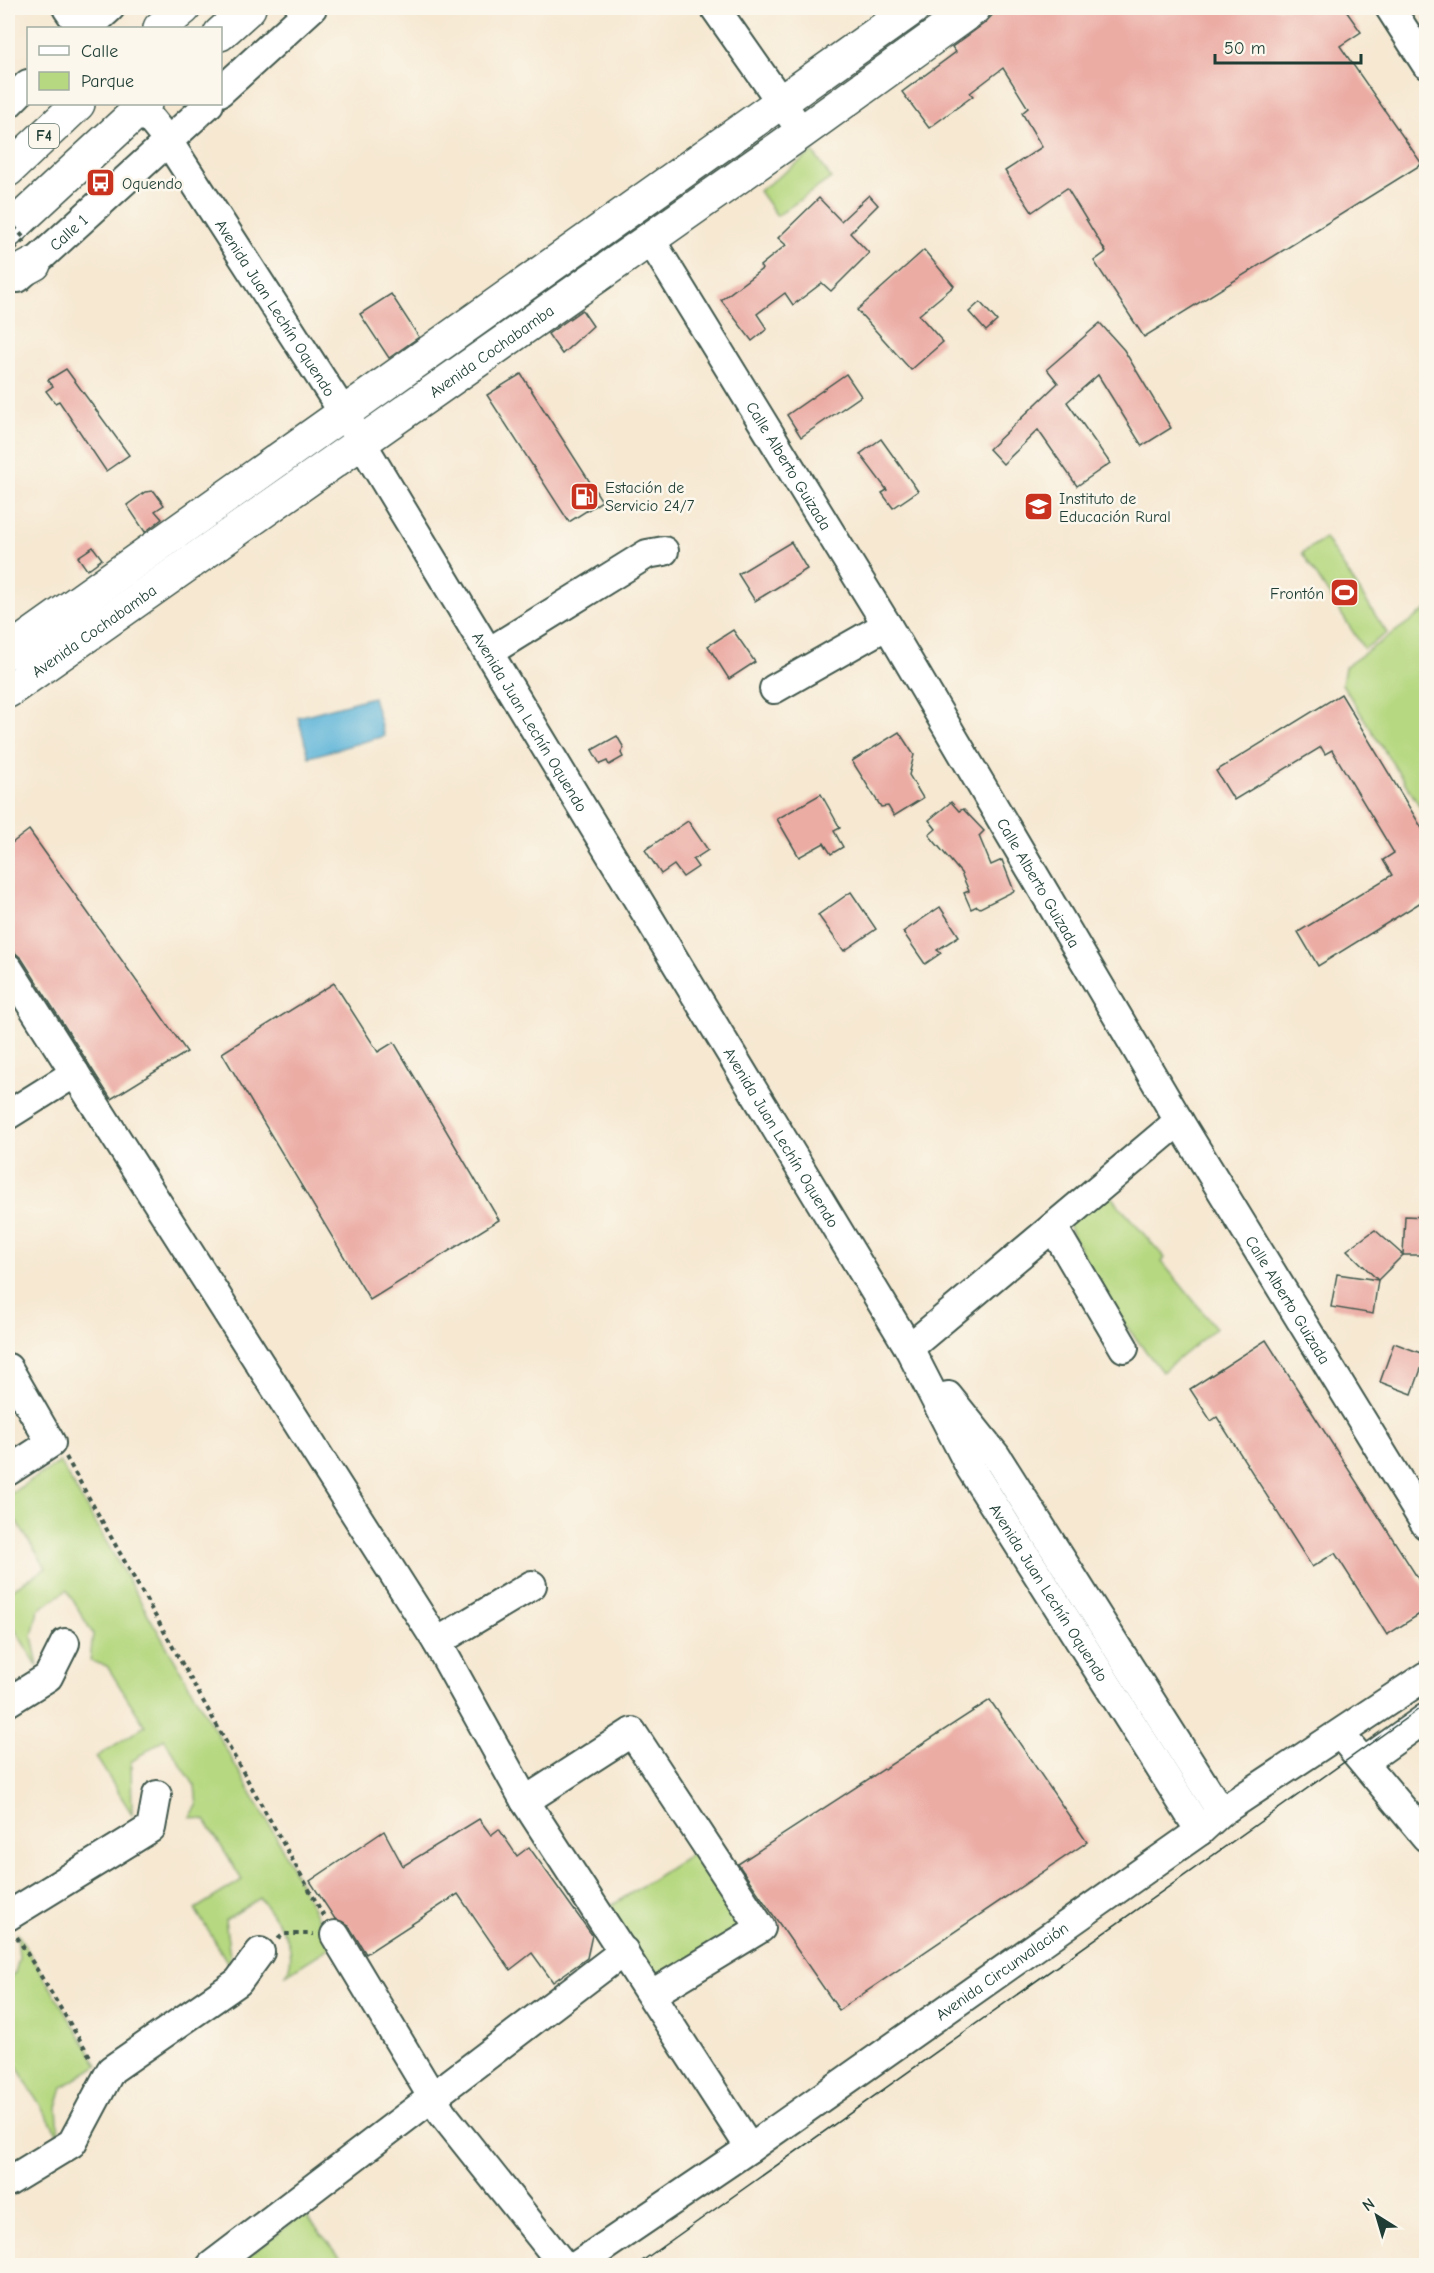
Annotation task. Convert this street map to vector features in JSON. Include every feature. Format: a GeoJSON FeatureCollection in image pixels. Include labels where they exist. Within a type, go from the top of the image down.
{"type":"FeatureCollection","features":[{"type":"Feature","properties":{"kind":"main road"},"geometry":{"type":"LineString","coordinates":[[161,27],[184,8]]}},
{"type":"Feature","properties":{"kind":"main road"},"geometry":{"type":"LineString","coordinates":[[222,32],[249,8]]}},
{"type":"Feature","properties":{"kind":"main road","name":"Avenida Cochabamba"},"geometry":{"type":"LineString","coordinates":[[8,652],[914,8]]}},
{"type":"Feature","properties":{"kind":"main road","name":"Avenida Cochabamba"},"geometry":{"type":"LineString","coordinates":[[8,690],[802,132],[974,8]]}},
{"type":"Feature","properties":{"kind":"main road","name":"F4"},"geometry":{"type":"LineString","coordinates":[[8,171],[77,105]]}},
{"type":"Feature","properties":{"kind":"main road"},"geometry":{"type":"LineString","coordinates":[[18,254],[142,105]]}},
{"type":"Feature","properties":{"kind":"street"},"geometry":{"type":"LineString","coordinates":[[67,8],[80,27]]}},
{"type":"Feature","properties":{"kind":"street"},"geometry":{"type":"LineString","coordinates":[[89,27],[110,8]]}},
{"type":"Feature","properties":{"kind":"street"},"geometry":{"type":"LineString","coordinates":[[222,90],[312,8]]}},
{"type":"Feature","properties":{"kind":"street"},"geometry":{"type":"LineString","coordinates":[[716,8],[802,132]]}},
{"type":"Feature","properties":{"kind":"street"},"geometry":{"type":"LineString","coordinates":[[1390,8],[1426,64]]}},
{"type":"Feature","properties":{"kind":"street"},"geometry":{"type":"LineString","coordinates":[[8,104],[27,85]]}},
{"type":"Feature","properties":{"kind":"street","name":"Avenida Juan Lechín Oquendo"},"geometry":{"type":"LineString","coordinates":[[142,105],[168,141],[362,442],[909,1348],[996,1456],[1211,1822]]}},
{"type":"Feature","properties":{"kind":"street","name":"Calle 1"},"geometry":{"type":"LineString","coordinates":[[8,288],[18,254],[168,141],[208,105]]}},
{"type":"Feature","properties":{"kind":"street","name":"Calle Alberto Guizada"},"geometry":{"type":"LineString","coordinates":[[650,239],[887,625],[1179,1121],[1426,1525]]}},
{"type":"Feature","properties":{"kind":"street"},"geometry":{"type":"LineString","coordinates":[[489,652],[647,554],[664,551]]}},
{"type":"Feature","properties":{"kind":"street"},"geometry":{"type":"LineString","coordinates":[[774,689],[887,625]]}},
{"type":"Feature","properties":{"kind":"street"},"geometry":{"type":"LineString","coordinates":[[8,968],[436,1642],[525,1801],[750,2148]]}},
{"type":"Feature","properties":{"kind":"street"},"geometry":{"type":"LineString","coordinates":[[8,1115],[75,1073]]}},
{"type":"Feature","properties":{"kind":"street"},"geometry":{"type":"LineString","coordinates":[[909,1348],[1179,1121]]}},
{"type":"Feature","properties":{"kind":"street"},"geometry":{"type":"LineString","coordinates":[[1053,1227],[1124,1348]]}},
{"type":"Feature","properties":{"kind":"street"},"geometry":{"type":"LineString","coordinates":[[8,1368],[51,1443],[8,1471]]}},
{"type":"Feature","properties":{"kind":"street"},"geometry":{"type":"LineString","coordinates":[[436,1642],[532,1585]]}},
{"type":"Feature","properties":{"kind":"street"},"geometry":{"type":"LineString","coordinates":[[8,1702],[48,1677],[65,1643]]}},
{"type":"Feature","properties":{"kind":"street","name":"Avenida Circunvalación"},"geometry":{"type":"LineString","coordinates":[[576,2265],[750,2148],[1211,1822],[1426,1676]]}},
{"type":"Feature","properties":{"kind":"street"},"geometry":{"type":"LineString","coordinates":[[1364,1762],[1426,1718]]}},
{"type":"Feature","properties":{"kind":"street"},"geometry":{"type":"LineString","coordinates":[[525,1801],[632,1732],[721,1865],[761,1928],[652,1994]]}},
{"type":"Feature","properties":{"kind":"street"},"geometry":{"type":"LineString","coordinates":[[1340,1734],[1426,1837]]}},
{"type":"Feature","properties":{"kind":"street"},"geometry":{"type":"LineString","coordinates":[[10,1924],[151,1828],[157,1795]]}},
{"type":"Feature","properties":{"kind":"street"},"geometry":{"type":"LineString","coordinates":[[335,1935],[442,2113],[564,2265]]}},
{"type":"Feature","properties":{"kind":"street"},"geometry":{"type":"LineString","coordinates":[[227,2261],[432,2094],[624,1951]]}},
{"type":"Feature","properties":{"kind":"street"},"geometry":{"type":"LineString","coordinates":[[8,2182],[72,2143],[104,2079],[111,2070],[238,1982],[260,1952]]}},
{"type":"Feature","properties":{"kind":"path"},"geometry":{"type":"LineString","coordinates":[[8,220],[18,254]]}},
{"type":"Feature","properties":{"kind":"path"},"geometry":{"type":"LineString","coordinates":[[51,1443],[66,1458],[335,1935]]}},
{"type":"Feature","properties":{"kind":"path"},"geometry":{"type":"LineString","coordinates":[[10,1924],[104,2079]]}},
{"type":"Feature","properties":{"kind":"path"},"geometry":{"type":"LineString","coordinates":[[260,1952],[285,1934],[335,1935]]}},
{"type":"Feature","properties":{"kind":"green space"},"geometry":{"type":"Polygon","coordinates":[[[813,152],[831,178],[777,216],[759,191],[813,152]]]}},
{"type":"Feature","properties":{"kind":"green space","name":"Frontón"},"geometry":{"type":"Polygon","coordinates":[[[1325,538],[1387,633],[1364,649],[1302,553],[1325,538]]]}},
{"type":"Feature","properties":{"kind":"green space"},"geometry":{"type":"Polygon","coordinates":[[[1426,610],[1426,816],[1342,684],[1345,667],[1426,610]]]}},
{"type":"Feature","properties":{"kind":"green space"},"geometry":{"type":"Polygon","coordinates":[[[1106,1191],[1165,1258],[1162,1262],[1216,1328],[1162,1372],[1105,1299],[1068,1225],[1106,1191]]]}},
{"type":"Feature","properties":{"kind":"green space"},"geometry":{"type":"Polygon","coordinates":[[[60,1462],[271,1827],[332,1946],[286,1975],[290,1964],[289,1944],[280,1925],[260,1898],[225,1920],[232,1970],[195,1909],[242,1880],[205,1820],[190,1817],[197,1806],[195,1786],[164,1739],[131,1762],[132,1814],[96,1757],[145,1726],[107,1666],[90,1661],[93,1634],[67,1590],[38,1610],[32,1636],[38,1667],[8,1618],[8,1592],[46,1568],[8,1508],[8,1495],[60,1462]]]}},
{"type":"Feature","properties":{"kind":"green space"},"geometry":{"type":"Polygon","coordinates":[[[697,1850],[748,1928],[658,1985],[608,1908],[697,1850]]]}},
{"type":"Feature","properties":{"kind":"green space"},"geometry":{"type":"Polygon","coordinates":[[[17,1933],[98,2065],[63,2087],[57,2107],[59,2136],[8,2052],[8,1978],[15,1973],[19,1959],[17,1933]]]}},
{"type":"Feature","properties":{"kind":"green space"},"geometry":{"type":"Polygon","coordinates":[[[304,2213],[347,2265],[251,2265],[246,2258],[304,2213]]]}},
{"type":"Feature","properties":{"kind":"water"},"geometry":{"type":"Polygon","coordinates":[[[373,697],[384,736],[309,757],[298,717],[373,697]]]}},
{"type":"Feature","properties":{"kind":"building"},"geometry":{"type":"Polygon","coordinates":[[[999,8],[1344,8],[1361,32],[1340,46],[1422,164],[1144,337],[1094,261],[1106,252],[1067,188],[1032,212],[1005,171],[1042,147],[1022,113],[1028,108],[1003,68],[970,93],[973,96],[929,128],[902,92],[956,52],[952,47],[985,23],[999,8]]]}},
{"type":"Feature","properties":{"kind":"building"},"geometry":{"type":"Polygon","coordinates":[[[869,195],[878,205],[850,233],[869,253],[831,291],[822,283],[793,305],[785,293],[757,314],[767,329],[752,341],[721,300],[762,269],[760,266],[786,245],[778,238],[819,198],[841,221],[869,195]]]}},
{"type":"Feature","properties":{"kind":"building"},"geometry":{"type":"Polygon","coordinates":[[[924,250],[954,286],[919,315],[943,342],[911,370],[857,310],[924,250]]]}},
{"type":"Feature","properties":{"kind":"building"},"geometry":{"type":"Polygon","coordinates":[[[391,294],[419,337],[389,358],[360,314],[391,294]]]}},
{"type":"Feature","properties":{"kind":"building"},"geometry":{"type":"Polygon","coordinates":[[[980,302],[997,321],[986,331],[969,312],[980,302]]]}},
{"type":"Feature","properties":{"kind":"building"},"geometry":{"type":"Polygon","coordinates":[[[582,310],[593,326],[562,354],[548,334],[582,310]]]}},
{"type":"Feature","properties":{"kind":"building"},"geometry":{"type":"Polygon","coordinates":[[[1100,323],[1124,350],[1171,428],[1142,446],[1098,375],[1067,402],[1110,463],[1077,486],[1038,430],[1003,464],[989,449],[1058,383],[1047,369],[1100,323]]]}},
{"type":"Feature","properties":{"kind":"building"},"geometry":{"type":"Polygon","coordinates":[[[66,369],[129,455],[106,471],[59,401],[55,403],[46,391],[53,386],[48,380],[66,369]]]}},
{"type":"Feature","properties":{"kind":"building"},"geometry":{"type":"Polygon","coordinates":[[[521,374],[602,501],[569,522],[487,395],[521,374]]]}},
{"type":"Feature","properties":{"kind":"building"},"geometry":{"type":"Polygon","coordinates":[[[846,374],[861,396],[801,437],[787,415],[846,374]]]}},
{"type":"Feature","properties":{"kind":"building"},"geometry":{"type":"Polygon","coordinates":[[[881,439],[918,491],[893,508],[882,493],[887,490],[860,454],[881,439]]]}},
{"type":"Feature","properties":{"kind":"building"},"geometry":{"type":"Polygon","coordinates":[[[154,491],[164,505],[155,511],[162,519],[145,532],[127,505],[145,492],[154,491]]]}},
{"type":"Feature","properties":{"kind":"building"},"geometry":{"type":"Polygon","coordinates":[[[791,542],[807,569],[755,601],[738,574],[791,542]]]}},
{"type":"Feature","properties":{"kind":"building"},"geometry":{"type":"Polygon","coordinates":[[[93,547],[102,559],[87,570],[78,557],[93,547]]]}},
{"type":"Feature","properties":{"kind":"building"},"geometry":{"type":"Polygon","coordinates":[[[733,630],[755,662],[729,679],[708,646],[733,630]]]}},
{"type":"Feature","properties":{"kind":"building"},"geometry":{"type":"Polygon","coordinates":[[[1341,694],[1426,835],[1426,899],[1318,966],[1298,932],[1392,875],[1383,860],[1394,853],[1332,750],[1325,754],[1321,747],[1234,800],[1216,771],[1341,694]]]}},
{"type":"Feature","properties":{"kind":"building"},"geometry":{"type":"Polygon","coordinates":[[[899,732],[914,755],[909,775],[923,798],[894,816],[888,806],[881,807],[852,761],[899,732]]]}},
{"type":"Feature","properties":{"kind":"building"},"geometry":{"type":"Polygon","coordinates":[[[617,736],[624,748],[621,753],[623,757],[609,765],[607,761],[600,764],[592,750],[617,736]]]}},
{"type":"Feature","properties":{"kind":"building"},"geometry":{"type":"Polygon","coordinates":[[[821,794],[840,828],[834,831],[843,847],[831,854],[824,843],[799,857],[777,819],[821,794]]]}},
{"type":"Feature","properties":{"kind":"building"},"geometry":{"type":"Polygon","coordinates":[[[951,802],[959,811],[963,809],[984,831],[979,836],[991,865],[1002,860],[1014,891],[980,908],[977,906],[971,909],[964,893],[969,891],[961,873],[929,835],[936,829],[929,820],[951,802]]]}},
{"type":"Feature","properties":{"kind":"building"},"geometry":{"type":"Polygon","coordinates":[[[688,821],[708,850],[693,860],[698,867],[683,877],[674,865],[661,874],[645,850],[688,821]]]}},
{"type":"Feature","properties":{"kind":"building"},"geometry":{"type":"Polygon","coordinates":[[[29,830],[187,1052],[111,1099],[22,959],[8,946],[8,846],[29,830]]]}},
{"type":"Feature","properties":{"kind":"building"},"geometry":{"type":"Polygon","coordinates":[[[851,892],[876,929],[844,951],[818,915],[851,892]]]}},
{"type":"Feature","properties":{"kind":"building"},"geometry":{"type":"Polygon","coordinates":[[[940,907],[959,936],[937,950],[941,953],[925,964],[903,932],[940,907]]]}},
{"type":"Feature","properties":{"kind":"building"},"geometry":{"type":"Polygon","coordinates":[[[334,983],[378,1052],[394,1042],[499,1220],[370,1300],[222,1053],[334,983]]]}},
{"type":"Feature","properties":{"kind":"building"},"geometry":{"type":"Polygon","coordinates":[[[1405,1216],[1426,1217],[1426,1255],[1403,1255],[1405,1216]]]}},
{"type":"Feature","properties":{"kind":"building"},"geometry":{"type":"Polygon","coordinates":[[[1375,1230],[1403,1255],[1378,1280],[1347,1250],[1375,1230]]]}},
{"type":"Feature","properties":{"kind":"building"},"geometry":{"type":"Polygon","coordinates":[[[1337,1274],[1378,1280],[1373,1314],[1331,1307],[1337,1274]]]}},
{"type":"Feature","properties":{"kind":"building"},"geometry":{"type":"Polygon","coordinates":[[[1266,1340],[1426,1591],[1426,1610],[1387,1635],[1335,1553],[1312,1567],[1217,1417],[1211,1421],[1190,1389],[1266,1340]]]}},
{"type":"Feature","properties":{"kind":"building"},"geometry":{"type":"Polygon","coordinates":[[[1394,1343],[1426,1355],[1412,1394],[1380,1382],[1394,1343]]]}},
{"type":"Feature","properties":{"kind":"building"},"geometry":{"type":"Polygon","coordinates":[[[990,1700],[1087,1842],[839,2010],[738,1864],[990,1700]]]}},
{"type":"Feature","properties":{"kind":"building"},"geometry":{"type":"Polygon","coordinates":[[[479,1819],[491,1835],[499,1829],[517,1856],[529,1847],[592,1935],[587,1958],[553,1982],[532,1953],[510,1970],[458,1894],[366,1954],[349,1926],[335,1919],[310,1881],[384,1831],[403,1866],[479,1819]]]}},
{"type":"Feature","properties":{"kind":"tram line"},"geometry":{"type":"LineString","coordinates":[[635,2266],[1426,1704]]}},
{"type":"Feature","properties":{"kind":"place","name":"Oquendo"},"geometry":{"type":"Point","coordinates":[101,183]}},
{"type":"Feature","properties":{"kind":"place","name":"Estación de Servicio 24/7"},"geometry":{"type":"Point","coordinates":[584,496]}},
{"type":"Feature","properties":{"kind":"place","name":"Instituto de Educación Rural"},"geometry":{"type":"Point","coordinates":[1038,507]}},
{"type":"Feature","properties":{"kind":"place","name":"Frontón"},"geometry":{"type":"Point","coordinates":[1345,593]}}]}
